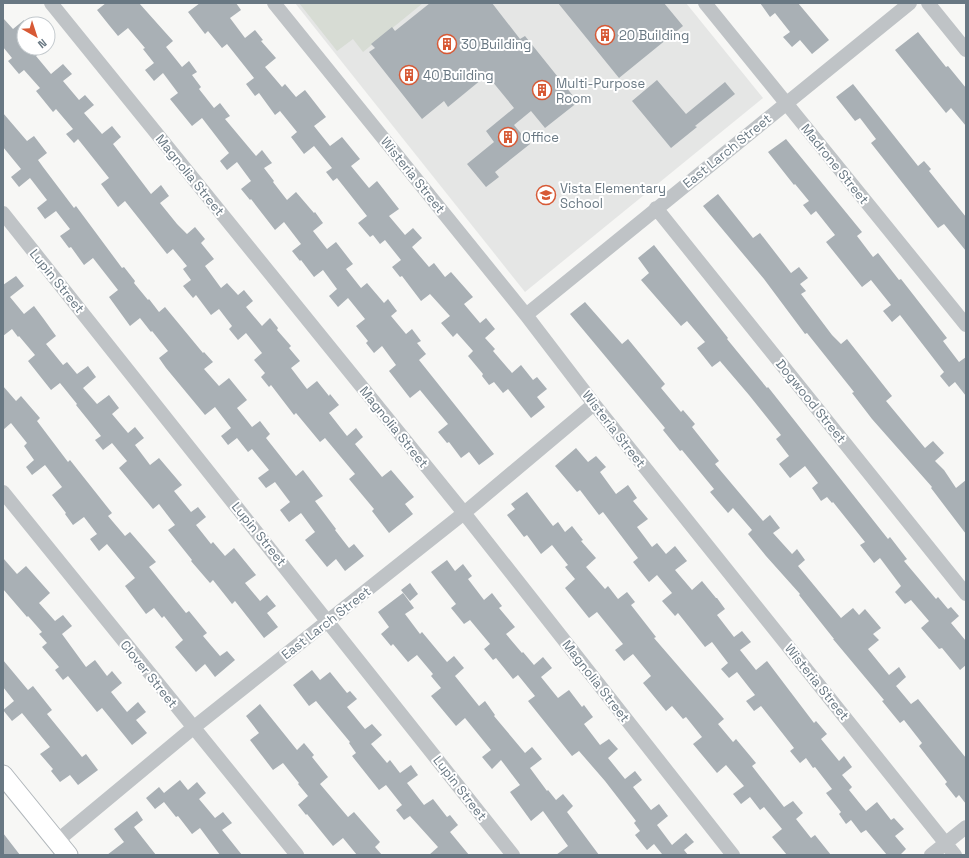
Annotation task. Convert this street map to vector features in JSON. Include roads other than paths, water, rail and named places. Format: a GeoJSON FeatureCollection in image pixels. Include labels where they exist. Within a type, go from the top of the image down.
{"type":"FeatureCollection","features":[{"type":"Feature","properties":{"kind":"main road"},"geometry":{"type":"LineString","coordinates":[[3,775],[62,848]]}},
{"type":"Feature","properties":{"kind":"street","name":"Magnolia Street"},"geometry":{"type":"LineString","coordinates":[[51,3],[464,513],[733,855]]}},
{"type":"Feature","properties":{"kind":"street","name":"Wisteria Street"},"geometry":{"type":"LineString","coordinates":[[274,3],[526,315],[594,404],[955,855]]}},
{"type":"Feature","properties":{"kind":"street","name":"Madrone Street"},"geometry":{"type":"LineString","coordinates":[[705,3],[966,325]]}},
{"type":"Feature","properties":{"kind":"street","name":"East Larch Street"},"geometry":{"type":"LineString","coordinates":[[526,315],[910,3]]}},
{"type":"Feature","properties":{"kind":"street"},"geometry":{"type":"LineString","coordinates":[[928,3],[966,50]]}},
{"type":"Feature","properties":{"kind":"street","name":"Dogwood Street"},"geometry":{"type":"LineString","coordinates":[[656,208],[966,594]]}},
{"type":"Feature","properties":{"kind":"street","name":"Lupin Street"},"geometry":{"type":"LineString","coordinates":[[3,214],[514,855]]}},
{"type":"Feature","properties":{"kind":"street","name":"East Larch Street"},"geometry":{"type":"LineString","coordinates":[[62,848],[193,728],[464,513],[594,404]]}},
{"type":"Feature","properties":{"kind":"street","name":"Clover Street"},"geometry":{"type":"LineString","coordinates":[[3,492],[297,855]]}},
{"type":"Feature","properties":{"kind":"street"},"geometry":{"type":"LineString","coordinates":[[931,855],[966,827]]}},
{"type":"Feature","properties":{"kind":"place","name":"20 Building"},"geometry":{"type":"Point","coordinates":[605,35]}},
{"type":"Feature","properties":{"kind":"place","name":"30 Building"},"geometry":{"type":"Point","coordinates":[447,44]}},
{"type":"Feature","properties":{"kind":"place","name":"40 Building"},"geometry":{"type":"Point","coordinates":[409,75]}},
{"type":"Feature","properties":{"kind":"place","name":"Multi-Purpose Room"},"geometry":{"type":"Point","coordinates":[542,90]}},
{"type":"Feature","properties":{"kind":"place","name":"Office"},"geometry":{"type":"Point","coordinates":[508,137]}},
{"type":"Feature","properties":{"kind":"place","name":"Vista Elementary School"},"geometry":{"type":"Point","coordinates":[546,195]}}]}
